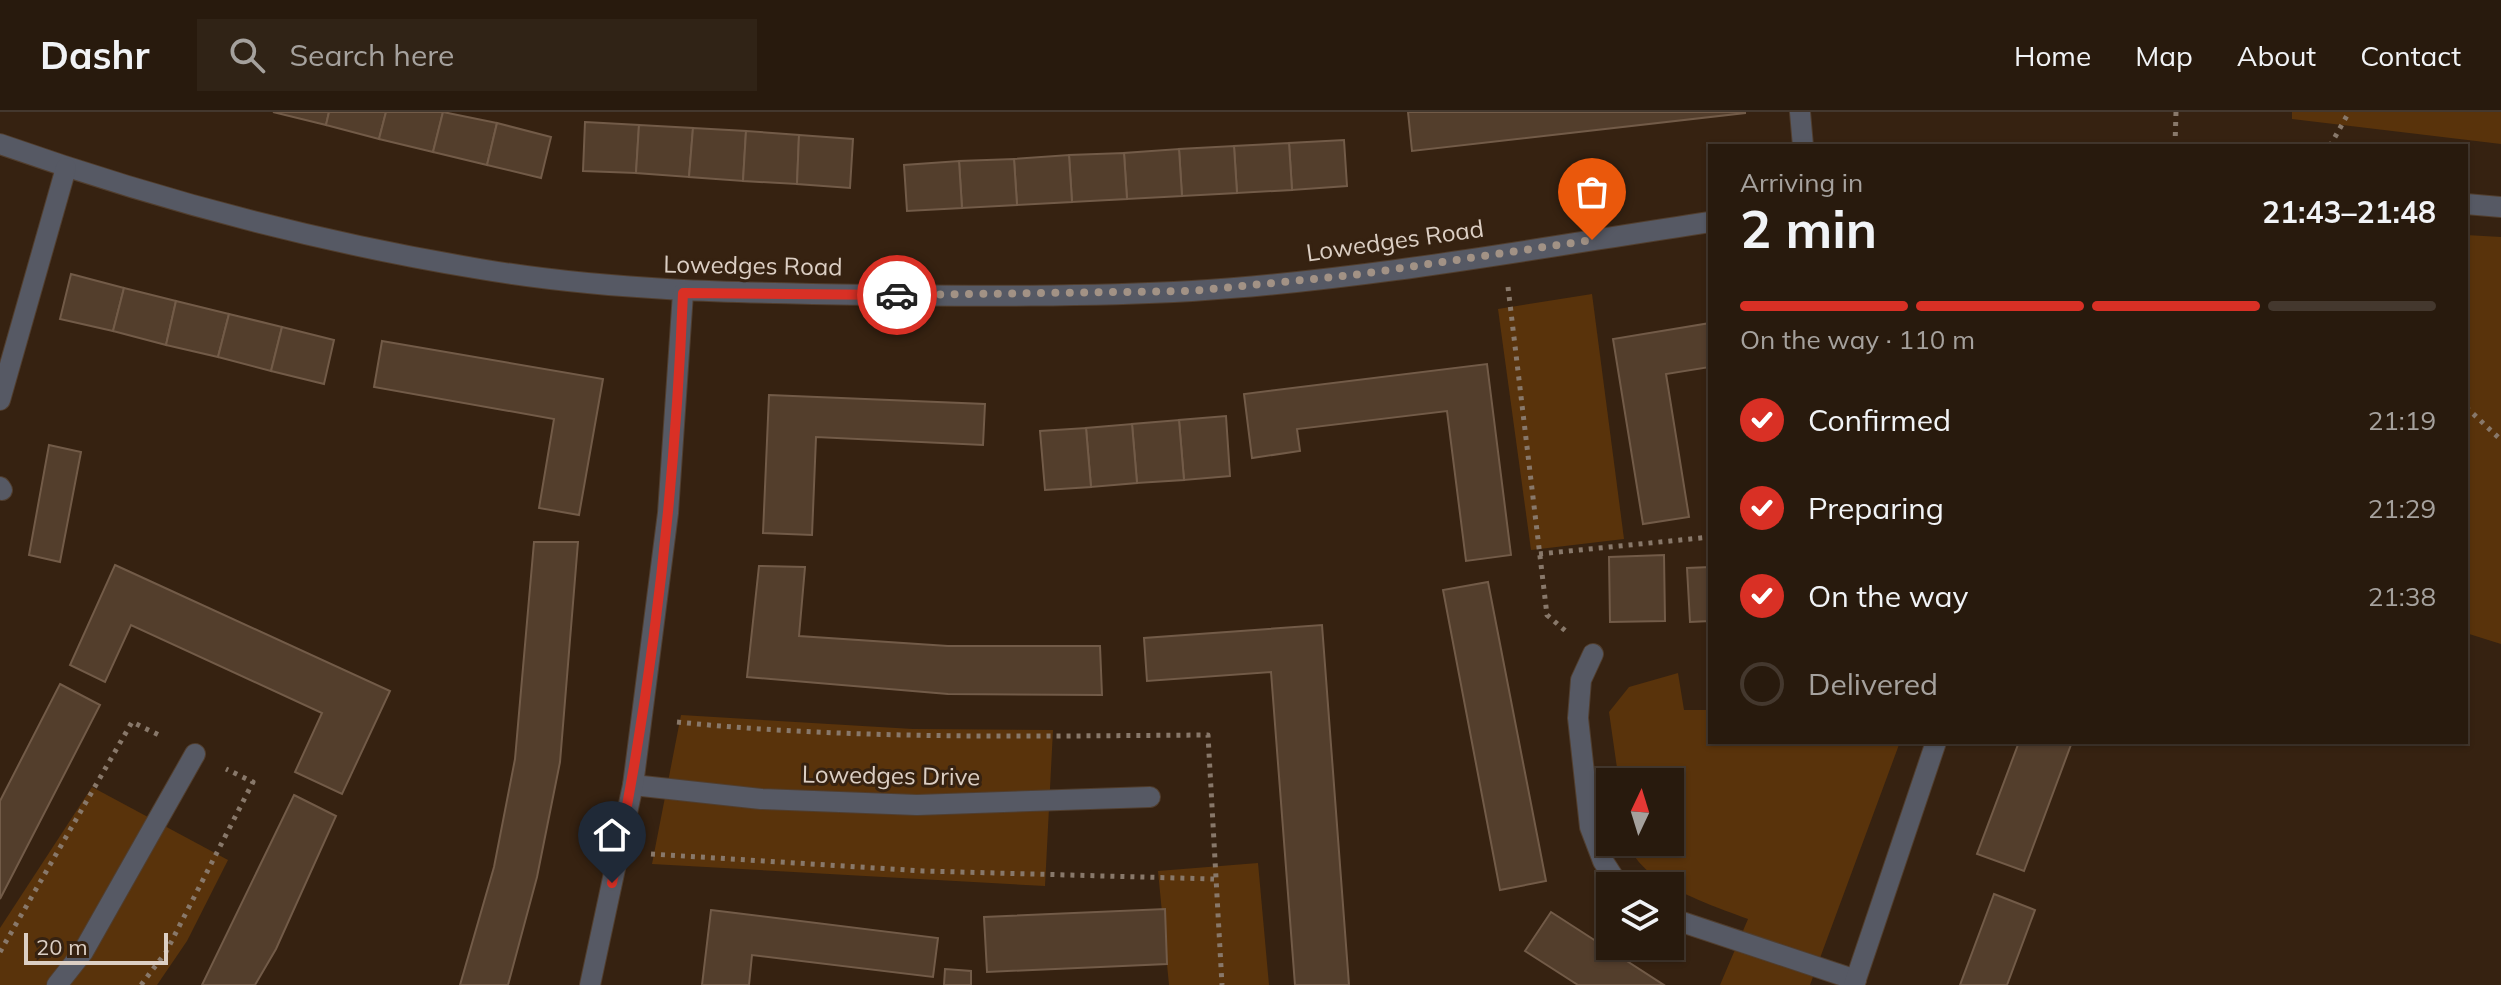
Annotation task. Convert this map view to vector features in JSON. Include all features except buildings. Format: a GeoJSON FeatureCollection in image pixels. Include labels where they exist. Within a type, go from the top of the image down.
{"type":"FeatureCollection","features":[{"type":"Feature","properties":{"kind":"street"},"geometry":{"type":"LineString","coordinates":[[1800,112],[1803,144]]}},
{"type":"Feature","properties":{"kind":"street","name":"Lowedges Road"},"geometry":{"type":"LineString","coordinates":[[0,144],[174,201],[321,239],[482,270],[683,293],[950,295],[1192,291],[1354,275],[1708,222]]}},
{"type":"Feature","properties":{"kind":"street"},"geometry":{"type":"LineString","coordinates":[[0,400],[66,168]]}},
{"type":"Feature","properties":{"kind":"street"},"geometry":{"type":"LineString","coordinates":[[2468,204],[2501,207]]}},
{"type":"Feature","properties":{"kind":"street"},"geometry":{"type":"LineString","coordinates":[[590,985],[633,785],[668,513],[683,293]]}},
{"type":"Feature","properties":{"kind":"street"},"geometry":{"type":"LineString","coordinates":[[1593,654],[1581,680],[1578,718],[1590,827],[1610,872]]}},
{"type":"Feature","properties":{"kind":"street"},"geometry":{"type":"LineString","coordinates":[[1684,923],[1855,982],[1935,744]]}},
{"type":"Feature","properties":{"kind":"street"},"geometry":{"type":"LineString","coordinates":[[57,985],[83,952],[195,754]]}},
{"type":"Feature","properties":{"kind":"street","name":"Lowedges Drive"},"geometry":{"type":"LineString","coordinates":[[633,785],[761,799],[917,805],[1150,797]]}},
{"type":"Feature","properties":{"kind":"path"},"geometry":{"type":"LineString","coordinates":[[2175,144],[2176,112]]}},
{"type":"Feature","properties":{"kind":"path"},"geometry":{"type":"LineString","coordinates":[[2331,144],[2349,112]]}},
{"type":"Feature","properties":{"kind":"path"},"geometry":{"type":"LineString","coordinates":[[1504,253],[1547,615],[1593,654]]}},
{"type":"Feature","properties":{"kind":"path"},"geometry":{"type":"LineString","coordinates":[[2468,409],[2501,440]]}},
{"type":"Feature","properties":{"kind":"path"},"geometry":{"type":"LineString","coordinates":[[1539,554],[1708,537]]}},
{"type":"Feature","properties":{"kind":"path"},"geometry":{"type":"LineString","coordinates":[[618,852],[923,871],[1214,879]]}},
{"type":"Feature","properties":{"kind":"shaded area"},"geometry":{"type":"Polygon","coordinates":[[[2292,112],[2501,112],[2501,144],[2292,119],[2292,112]]]}},
{"type":"Feature","properties":{"kind":"shaded area"},"geometry":{"type":"Polygon","coordinates":[[[2468,235],[2501,237],[2501,644],[2468,634],[2468,235]]]}},
{"type":"Feature","properties":{"kind":"shaded area"},"geometry":{"type":"Polygon","coordinates":[[[1592,294],[1624,539],[1531,550],[1498,309],[1592,294]]]}},
{"type":"Feature","properties":{"kind":"shaded area"},"geometry":{"type":"Polygon","coordinates":[[[1678,673],[1684,710],[1708,710],[1708,744],[1899,744],[1810,985],[1720,985],[1748,919],[1684,893],[1684,872],[1649,872],[1634,856],[1684,856],[1684,768],[1617,768],[1609,712],[1629,687],[1678,673]]]}},
{"type":"Feature","properties":{"kind":"shaded area"},"geometry":{"type":"Polygon","coordinates":[[[681,715],[913,729],[1053,730],[1045,886],[652,864],[681,715]]]}},
{"type":"Feature","properties":{"kind":"shaded area"},"geometry":{"type":"Polygon","coordinates":[[[92,787],[228,860],[187,941],[157,985],[0,985],[0,928],[92,787]]]}},
{"type":"Feature","properties":{"kind":"shaded area"},"geometry":{"type":"Polygon","coordinates":[[[1258,863],[1269,985],[1169,985],[1158,871],[1258,863]]]}},
{"type":"Feature","properties":{"kind":"way so far"},"geometry":{"type":"LineString","coordinates":[[897,295],[1192,291],[1354,275],[1592,240]]}},
{"type":"Feature","properties":{"kind":"route"},"geometry":{"type":"LineString","coordinates":[[612,883],[633,785],[668,513],[680,378],[683,293],[897,295]]}}]}
